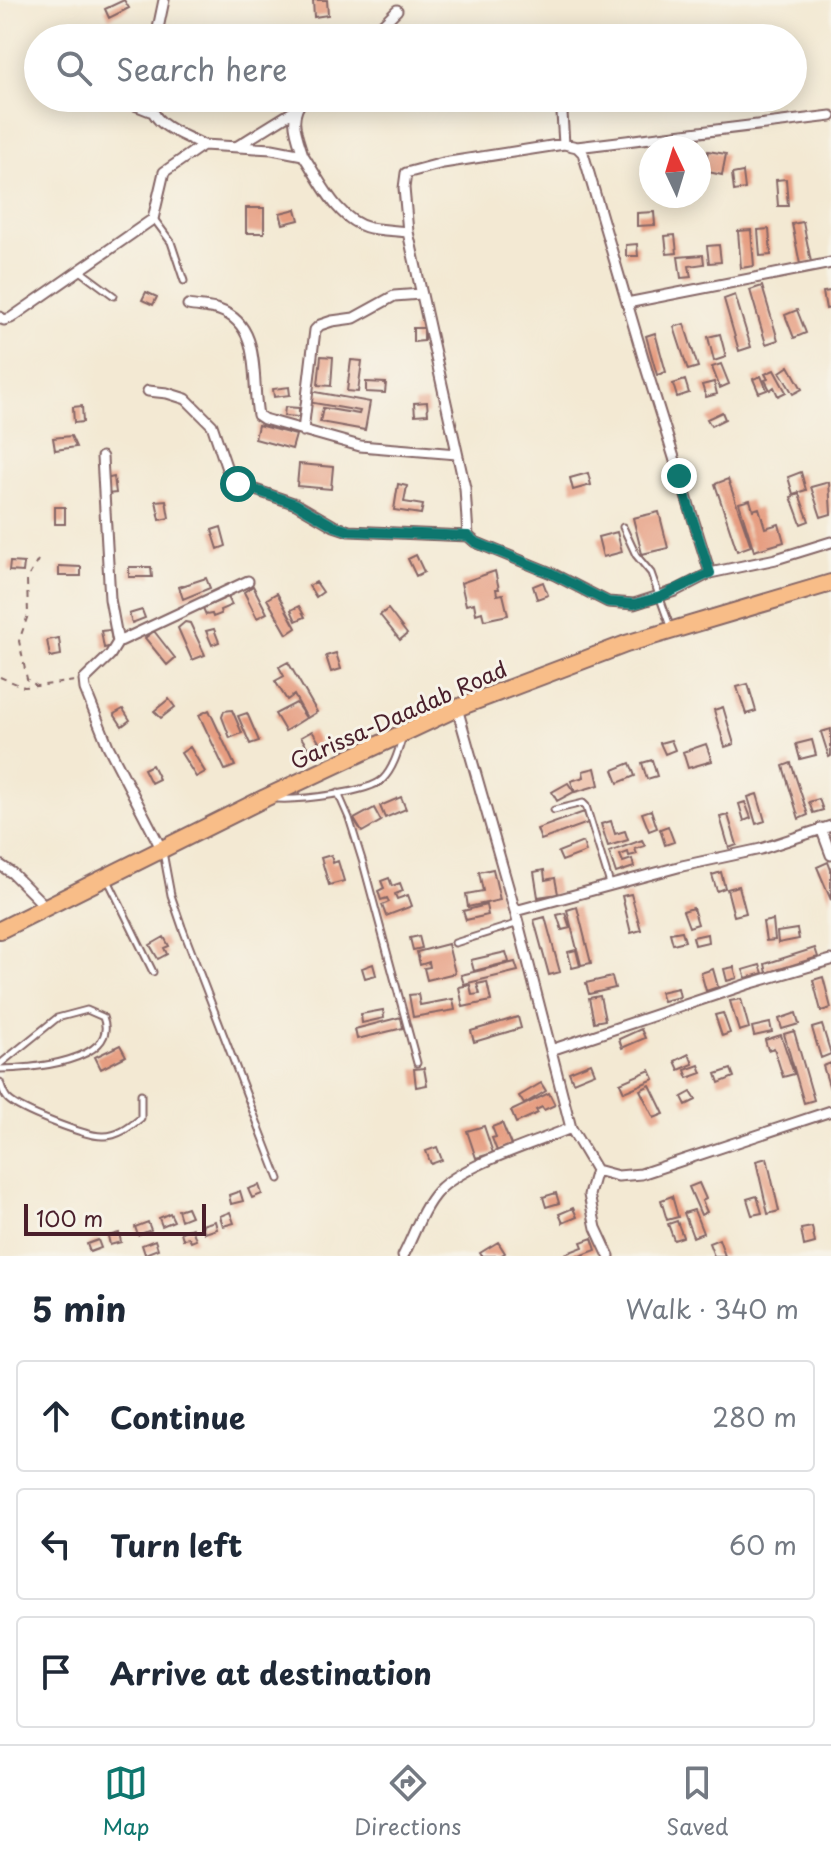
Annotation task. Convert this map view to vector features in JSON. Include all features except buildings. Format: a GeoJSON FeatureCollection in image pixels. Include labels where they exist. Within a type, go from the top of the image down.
{"type":"FeatureCollection","features":[{"type":"Feature","properties":{"kind":"highway","name":"Garissa-Daadab Road"},"geometry":{"type":"LineString","coordinates":[[0,930],[265,798],[457,708],[672,630],[831,583]]}},
{"type":"Feature","properties":{"kind":"street"},"geometry":{"type":"LineString","coordinates":[[159,24],[164,0]]}},
{"type":"Feature","properties":{"kind":"street"},"geometry":{"type":"LineString","coordinates":[[383,24],[397,10]]}},
{"type":"Feature","properties":{"kind":"street"},"geometry":{"type":"LineString","coordinates":[[151,112],[155,119],[203,145],[272,149],[303,155]]}},
{"type":"Feature","properties":{"kind":"street"},"geometry":{"type":"LineString","coordinates":[[235,148],[292,112]]}},
{"type":"Feature","properties":{"kind":"street"},"geometry":{"type":"LineString","coordinates":[[294,112],[294,128],[303,155],[343,214],[368,228],[408,232]]}},
{"type":"Feature","properties":{"kind":"street"},"geometry":{"type":"LineString","coordinates":[[562,112],[564,144]]}},
{"type":"Feature","properties":{"kind":"street"},"geometry":{"type":"LineString","coordinates":[[468,536],[465,488],[408,232],[404,188],[406,173],[443,163],[564,144],[577,147],[831,116]]}},
{"type":"Feature","properties":{"kind":"street"},"geometry":{"type":"LineString","coordinates":[[0,317],[4,320],[11,318],[153,219],[164,172],[203,145]]}},
{"type":"Feature","properties":{"kind":"street"},"geometry":{"type":"LineString","coordinates":[[577,147],[583,153],[710,573]]}},
{"type":"Feature","properties":{"kind":"street"},"geometry":{"type":"LineString","coordinates":[[627,303],[831,263]]}},
{"type":"Feature","properties":{"kind":"street"},"geometry":{"type":"LineString","coordinates":[[303,431],[315,330],[332,321],[354,318],[394,296],[421,294]]}},
{"type":"Feature","properties":{"kind":"street"},"geometry":{"type":"LineString","coordinates":[[188,305],[221,311],[235,320],[252,346],[258,415],[264,419],[360,446],[457,454]]}},
{"type":"Feature","properties":{"kind":"street"},"geometry":{"type":"LineString","coordinates":[[148,391],[186,399],[212,425],[230,478],[238,484],[296,504],[349,531],[468,536],[475,542],[551,573],[608,602],[634,604],[660,597],[710,573],[788,556],[831,542]]}},
{"type":"Feature","properties":{"kind":"street"},"geometry":{"type":"LineString","coordinates":[[102,457],[110,599],[118,642]]}},
{"type":"Feature","properties":{"kind":"street"},"geometry":{"type":"LineString","coordinates":[[162,850],[108,746],[84,680],[110,655],[118,642],[248,581]]}},
{"type":"Feature","properties":{"kind":"street"},"geometry":{"type":"LineString","coordinates":[[457,708],[519,923],[571,1128],[596,1170],[618,1176],[641,1174],[831,1111]]}},
{"type":"Feature","properties":{"kind":"street"},"geometry":{"type":"LineString","coordinates":[[515,911],[610,884],[761,849],[826,827],[831,855]]}},
{"type":"Feature","properties":{"kind":"street"},"geometry":{"type":"LineString","coordinates":[[0,865],[46,907]]}},
{"type":"Feature","properties":{"kind":"street"},"geometry":{"type":"LineString","coordinates":[[551,1050],[748,984],[831,960]]}},
{"type":"Feature","properties":{"kind":"street"},"geometry":{"type":"LineString","coordinates":[[403,1256],[428,1205],[439,1190],[457,1176],[571,1128]]}},
{"type":"Feature","properties":{"kind":"street"},"geometry":{"type":"LineString","coordinates":[[596,1170],[589,1195],[590,1204],[596,1228],[609,1256]]}},
{"type":"Feature","properties":{"kind":"lane"},"geometry":{"type":"LineString","coordinates":[[153,219],[171,242],[184,281]]}},
{"type":"Feature","properties":{"kind":"lane"},"geometry":{"type":"LineString","coordinates":[[79,270],[114,296]]}},
{"type":"Feature","properties":{"kind":"lane"},"geometry":{"type":"LineString","coordinates":[[623,527],[636,555],[651,573],[672,630]]}},
{"type":"Feature","properties":{"kind":"lane"},"geometry":{"type":"LineString","coordinates":[[265,798],[283,799],[364,790],[382,780],[390,769],[405,732]]}},
{"type":"Feature","properties":{"kind":"lane"},"geometry":{"type":"LineString","coordinates":[[338,793],[363,863],[417,1063]]}},
{"type":"Feature","properties":{"kind":"lane"},"geometry":{"type":"LineString","coordinates":[[554,810],[578,804],[586,806],[610,884]]}},
{"type":"Feature","properties":{"kind":"lane"},"geometry":{"type":"LineString","coordinates":[[162,850],[171,895],[279,1179]]}},
{"type":"Feature","properties":{"kind":"lane"},"geometry":{"type":"LineString","coordinates":[[107,877],[153,972]]}},
{"type":"Feature","properties":{"kind":"lane"},"geometry":{"type":"LineString","coordinates":[[455,943],[519,923]]}},
{"type":"Feature","properties":{"kind":"lane"},"geometry":{"type":"LineString","coordinates":[[87,1010],[103,1017],[106,1034],[99,1044],[85,1054],[29,1069],[0,1066],[57,1018],[70,1012],[87,1010]]}},
{"type":"Feature","properties":{"kind":"lane"},"geometry":{"type":"LineString","coordinates":[[0,1082],[6,1097],[18,1107],[79,1132],[104,1137],[116,1134],[141,1118],[141,1094]]}},
{"type":"Feature","properties":{"kind":"path"},"geometry":{"type":"LineString","coordinates":[[37,686],[27,679],[19,641],[28,615],[27,579],[38,560]]}},
{"type":"Feature","properties":{"kind":"path"},"geometry":{"type":"LineString","coordinates":[[0,677],[24,687],[84,680]]}},
{"type":"Feature","properties":{"kind":"route"},"geometry":{"type":"LineString","coordinates":[[238,484],[296,504],[349,531],[468,536],[475,542],[551,573],[608,602],[634,604],[675,591],[710,573],[679,476]]}}]}
